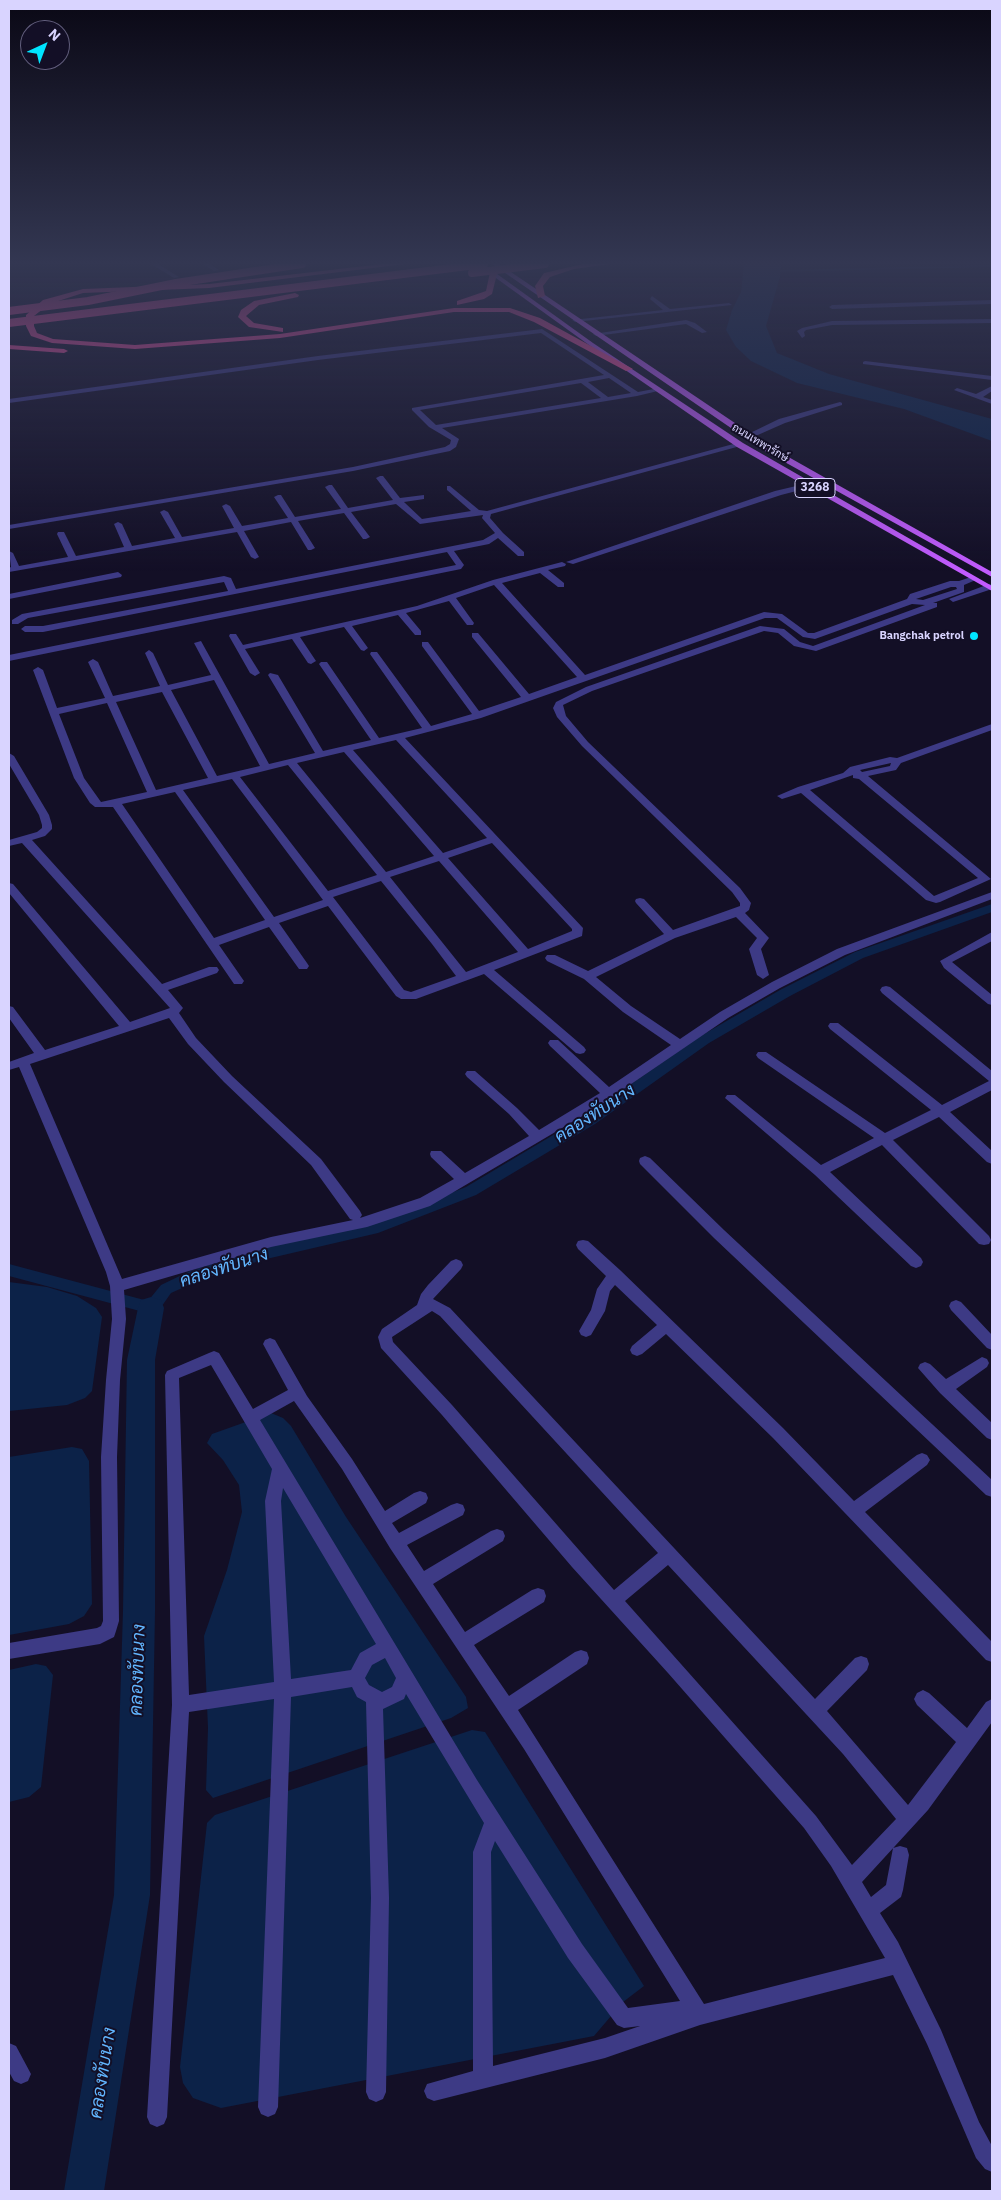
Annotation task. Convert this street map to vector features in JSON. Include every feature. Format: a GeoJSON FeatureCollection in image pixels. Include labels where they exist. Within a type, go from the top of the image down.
{"type":"FeatureCollection","features":[{"type":"Feature","properties":{"kind":"highway"},"geometry":{"type":"LineString","coordinates":[[625,367],[629,369]]}},
{"type":"Feature","properties":{"kind":"main road","name":"ถนนเทพารักษ์"},"geometry":{"type":"LineString","coordinates":[[626,367],[740,445],[990,588]]}},
{"type":"Feature","properties":{"kind":"main road","name":"ถนนเทพารักษ์"},"geometry":{"type":"LineString","coordinates":[[645,367],[748,436],[992,575]]}},
{"type":"Feature","properties":{"kind":"main road"},"geometry":{"type":"LineString","coordinates":[[899,537],[915,532]]}},
{"type":"Feature","properties":{"kind":"street"},"geometry":{"type":"LineString","coordinates":[[9,401],[256,367]]}},
{"type":"Feature","properties":{"kind":"street"},"geometry":{"type":"LineString","coordinates":[[597,367],[637,394]]}},
{"type":"Feature","properties":{"kind":"street"},"geometry":{"type":"LineString","coordinates":[[896,367],[992,378]]}},
{"type":"Feature","properties":{"kind":"street"},"geometry":{"type":"LineString","coordinates":[[9,527],[363,467],[447,449],[454,442],[444,436],[444,432],[435,427],[414,408],[611,376]]}},
{"type":"Feature","properties":{"kind":"street"},"geometry":{"type":"LineString","coordinates":[[583,381],[607,399]]}},
{"type":"Feature","properties":{"kind":"street"},"geometry":{"type":"LineString","coordinates":[[977,397],[992,388]]}},
{"type":"Feature","properties":{"kind":"street"},"geometry":{"type":"LineString","coordinates":[[435,427],[659,390]]}},
{"type":"Feature","properties":{"kind":"street"},"geometry":{"type":"LineString","coordinates":[[957,390],[992,402]]}},
{"type":"Feature","properties":{"kind":"street"},"geometry":{"type":"LineString","coordinates":[[748,436],[782,421],[840,404]]}},
{"type":"Feature","properties":{"kind":"street"},"geometry":{"type":"LineString","coordinates":[[380,478],[398,501],[420,522],[477,512],[487,513],[740,445]]}},
{"type":"Feature","properties":{"kind":"street"},"geometry":{"type":"LineString","coordinates":[[356,459],[363,467]]}},
{"type":"Feature","properties":{"kind":"street"},"geometry":{"type":"LineString","coordinates":[[240,648],[401,613],[452,598],[496,582],[566,563],[778,493],[809,485]]}},
{"type":"Feature","properties":{"kind":"street"},"geometry":{"type":"LineString","coordinates":[[329,487],[366,538]]}},
{"type":"Feature","properties":{"kind":"street"},"geometry":{"type":"LineString","coordinates":[[450,488],[477,512]]}},
{"type":"Feature","properties":{"kind":"street"},"geometry":{"type":"LineString","coordinates":[[278,497],[311,548]]}},
{"type":"Feature","properties":{"kind":"street"},"geometry":{"type":"LineString","coordinates":[[9,553],[12,569],[421,497]]}},
{"type":"Feature","properties":{"kind":"street"},"geometry":{"type":"LineString","coordinates":[[226,506],[255,557]]}},
{"type":"Feature","properties":{"kind":"street"},"geometry":{"type":"LineString","coordinates":[[164,512],[180,540]]}},
{"type":"Feature","properties":{"kind":"street"},"geometry":{"type":"LineString","coordinates":[[487,513],[486,518],[498,530],[498,534],[521,554]]}},
{"type":"Feature","properties":{"kind":"street"},"geometry":{"type":"LineString","coordinates":[[118,524],[129,549]]}},
{"type":"Feature","properties":{"kind":"street"},"geometry":{"type":"LineString","coordinates":[[61,534],[73,559]]}},
{"type":"Feature","properties":{"kind":"street"},"geometry":{"type":"LineString","coordinates":[[9,658],[43,629],[486,542],[498,534]]}},
{"type":"Feature","properties":{"kind":"street"},"geometry":{"type":"LineString","coordinates":[[28,640],[458,567],[460,565],[449,549]]}},
{"type":"Feature","properties":{"kind":"street"},"geometry":{"type":"LineString","coordinates":[[541,569],[562,585]]}},
{"type":"Feature","properties":{"kind":"street"},"geometry":{"type":"LineString","coordinates":[[9,596],[118,575]]}},
{"type":"Feature","properties":{"kind":"street"},"geometry":{"type":"LineString","coordinates":[[28,640],[15,618],[224,578],[228,580],[234,592]]}},
{"type":"Feature","properties":{"kind":"street"},"geometry":{"type":"LineString","coordinates":[[38,670],[79,778],[89,796],[99,805],[116,804],[478,716],[764,615],[778,616],[811,637],[911,602],[924,603],[961,590],[960,584],[974,579]]}},
{"type":"Feature","properties":{"kind":"street"},"geometry":{"type":"LineString","coordinates":[[496,582],[584,679]]}},
{"type":"Feature","properties":{"kind":"street"},"geometry":{"type":"LineString","coordinates":[[588,976],[671,935],[738,912],[745,908],[746,903],[736,890],[585,744],[562,717],[558,708],[559,704],[589,689],[763,628],[781,631],[797,644],[817,648],[990,588]]}},
{"type":"Feature","properties":{"kind":"street"},"geometry":{"type":"LineString","coordinates":[[452,598],[470,623]]}},
{"type":"Feature","properties":{"kind":"street"},"geometry":{"type":"LineString","coordinates":[[401,613],[418,633]]}},
{"type":"Feature","properties":{"kind":"street"},"geometry":{"type":"LineString","coordinates":[[347,625],[364,648]]}},
{"type":"Feature","properties":{"kind":"street"},"geometry":{"type":"LineString","coordinates":[[475,635],[527,698]]}},
{"type":"Feature","properties":{"kind":"street"},"geometry":{"type":"LineString","coordinates":[[233,636],[255,673]]}},
{"type":"Feature","properties":{"kind":"street"},"geometry":{"type":"LineString","coordinates":[[295,636],[311,661]]}},
{"type":"Feature","properties":{"kind":"street"},"geometry":{"type":"LineString","coordinates":[[198,644],[266,767]]}},
{"type":"Feature","properties":{"kind":"street"},"geometry":{"type":"LineString","coordinates":[[425,644],[478,716]]}},
{"type":"Feature","properties":{"kind":"street"},"geometry":{"type":"LineString","coordinates":[[149,653],[214,780]]}},
{"type":"Feature","properties":{"kind":"street"},"geometry":{"type":"LineString","coordinates":[[374,654],[428,729]]}},
{"type":"Feature","properties":{"kind":"street"},"geometry":{"type":"LineString","coordinates":[[93,662],[153,794]]}},
{"type":"Feature","properties":{"kind":"street"},"geometry":{"type":"LineString","coordinates":[[324,664],[376,741]]}},
{"type":"Feature","properties":{"kind":"street"},"geometry":{"type":"LineString","coordinates":[[274,675],[320,754]]}},
{"type":"Feature","properties":{"kind":"street"},"geometry":{"type":"LineString","coordinates":[[54,712],[217,678]]}},
{"type":"Feature","properties":{"kind":"street"},"geometry":{"type":"LineString","coordinates":[[782,796],[854,774],[893,768],[898,761],[992,727]]}},
{"type":"Feature","properties":{"kind":"street"},"geometry":{"type":"LineString","coordinates":[[234,775],[400,992],[405,996],[412,996],[486,970],[578,933],[577,928],[398,736]]}},
{"type":"Feature","properties":{"kind":"street"},"geometry":{"type":"LineString","coordinates":[[346,748],[526,954]]}},
{"type":"Feature","properties":{"kind":"street"},"geometry":{"type":"LineString","coordinates":[[9,756],[44,815],[47,825],[47,829],[41,834],[9,843]]}},
{"type":"Feature","properties":{"kind":"street"},"geometry":{"type":"LineString","coordinates":[[290,761],[436,941],[463,978]]}},
{"type":"Feature","properties":{"kind":"street"},"geometry":{"type":"LineString","coordinates":[[802,789],[930,898],[936,900],[986,880],[854,774]]}},
{"type":"Feature","properties":{"kind":"street"},"geometry":{"type":"LineString","coordinates":[[177,788],[303,966]]}},
{"type":"Feature","properties":{"kind":"street"},"geometry":{"type":"LineString","coordinates":[[116,804],[238,982]]}},
{"type":"Feature","properties":{"kind":"street"},"geometry":{"type":"LineString","coordinates":[[9,1066],[41,1054],[172,1013],[177,1008],[25,839]]}},
{"type":"Feature","properties":{"kind":"street"},"geometry":{"type":"LineString","coordinates":[[212,943],[271,923],[328,898],[384,877],[494,839]]}},
{"type":"Feature","properties":{"kind":"street"},"geometry":{"type":"LineString","coordinates":[[9,886],[127,1027]]}},
{"type":"Feature","properties":{"kind":"street"},"geometry":{"type":"LineString","coordinates":[[117,1286],[271,1242],[367,1222],[425,1202],[609,1094],[724,1015],[841,952],[992,895]]}},
{"type":"Feature","properties":{"kind":"street"},"geometry":{"type":"LineString","coordinates":[[640,901],[671,935]]}},
{"type":"Feature","properties":{"kind":"street"},"geometry":{"type":"LineString","coordinates":[[738,912],[763,938],[755,949],[763,975]]}},
{"type":"Feature","properties":{"kind":"street"},"geometry":{"type":"LineString","coordinates":[[992,936],[946,961],[992,1001]]}},
{"type":"Feature","properties":{"kind":"street"},"geometry":{"type":"LineString","coordinates":[[551,958],[588,976],[627,1009],[680,1045]]}},
{"type":"Feature","properties":{"kind":"street"},"geometry":{"type":"LineString","coordinates":[[160,989],[213,970]]}},
{"type":"Feature","properties":{"kind":"street"},"geometry":{"type":"LineString","coordinates":[[486,970],[580,1050]]}},
{"type":"Feature","properties":{"kind":"street"},"geometry":{"type":"LineString","coordinates":[[886,990],[992,1078]]}},
{"type":"Feature","properties":{"kind":"street"},"geometry":{"type":"LineString","coordinates":[[9,1010],[41,1054]]}},
{"type":"Feature","properties":{"kind":"street"},"geometry":{"type":"LineString","coordinates":[[172,1013],[192,1041],[228,1079],[316,1162],[355,1215]]}},
{"type":"Feature","properties":{"kind":"street"},"geometry":{"type":"LineString","coordinates":[[834,1026],[941,1111],[992,1159]]}},
{"type":"Feature","properties":{"kind":"street"},"geometry":{"type":"LineString","coordinates":[[554,1043],[609,1094]]}},
{"type":"Feature","properties":{"kind":"street"},"geometry":{"type":"LineString","coordinates":[[762,1055],[884,1139],[984,1240]]}},
{"type":"Feature","properties":{"kind":"street"},"geometry":{"type":"LineString","coordinates":[[9,1651],[100,1636],[108,1631],[111,1621],[109,1457],[113,1380],[120,1319],[117,1286],[23,1061]]}},
{"type":"Feature","properties":{"kind":"street"},"geometry":{"type":"LineString","coordinates":[[471,1074],[513,1111],[538,1137]]}},
{"type":"Feature","properties":{"kind":"street"},"geometry":{"type":"LineString","coordinates":[[820,1171],[992,1085]]}},
{"type":"Feature","properties":{"kind":"street"},"geometry":{"type":"LineString","coordinates":[[731,1098],[820,1171],[916,1262]]}},
{"type":"Feature","properties":{"kind":"street"},"geometry":{"type":"LineString","coordinates":[[436,1154],[464,1180]]}},
{"type":"Feature","properties":{"kind":"street"},"geometry":{"type":"LineString","coordinates":[[645,1160],[732,1246],[992,1490]]}},
{"type":"Feature","properties":{"kind":"street"},"geometry":{"type":"LineString","coordinates":[[584,1245],[778,1432],[992,1654]]}},
{"type":"Feature","properties":{"kind":"street"},"geometry":{"type":"LineString","coordinates":[[423,1308],[426,1298],[456,1265]]}},
{"type":"Feature","properties":{"kind":"street"},"geometry":{"type":"LineString","coordinates":[[586,1331],[598,1311],[604,1289],[614,1274]]}},
{"type":"Feature","properties":{"kind":"street"},"geometry":{"type":"LineString","coordinates":[[908,1819],[815,1711],[445,1312],[433,1305],[423,1308],[387,1333],[385,1337],[386,1344],[447,1410],[612,1600],[810,1822],[838,1859],[898,1964],[934,2037],[972,2129],[983,2151],[992,2162]]}},
{"type":"Feature","properties":{"kind":"street"},"geometry":{"type":"LineString","coordinates":[[956,1306],[992,1344]]}},
{"type":"Feature","properties":{"kind":"street"},"geometry":{"type":"LineString","coordinates":[[637,1350],[667,1325]]}},
{"type":"Feature","properties":{"kind":"street"},"geometry":{"type":"LineString","coordinates":[[270,1344],[297,1392],[464,1643],[698,2012]]}},
{"type":"Feature","properties":{"kind":"street"},"geometry":{"type":"LineString","coordinates":[[157,2117],[181,1705],[172,1375],[214,1357],[493,1822],[575,1951],[624,2018],[698,2012]]}},
{"type":"Feature","properties":{"kind":"street"},"geometry":{"type":"LineString","coordinates":[[945,1388],[982,1363]]}},
{"type":"Feature","properties":{"kind":"street"},"geometry":{"type":"LineString","coordinates":[[925,1368],[992,1433]]}},
{"type":"Feature","properties":{"kind":"street"},"geometry":{"type":"LineString","coordinates":[[250,1418],[297,1392]]}},
{"type":"Feature","properties":{"kind":"street"},"geometry":{"type":"LineString","coordinates":[[853,1511],[922,1460]]}},
{"type":"Feature","properties":{"kind":"street"},"geometry":{"type":"LineString","coordinates":[[268,2107],[283,1689],[273,1501],[280,1467]]}},
{"type":"Feature","properties":{"kind":"street"},"geometry":{"type":"LineString","coordinates":[[383,1520],[420,1498]]}},
{"type":"Feature","properties":{"kind":"street"},"geometry":{"type":"LineString","coordinates":[[396,1543],[457,1510]]}},
{"type":"Feature","properties":{"kind":"street"},"geometry":{"type":"LineString","coordinates":[[423,1581],[497,1536]]}},
{"type":"Feature","properties":{"kind":"street"},"geometry":{"type":"LineString","coordinates":[[612,1600],[669,1554]]}},
{"type":"Feature","properties":{"kind":"street"},"geometry":{"type":"LineString","coordinates":[[464,1643],[538,1596]]}},
{"type":"Feature","properties":{"kind":"street"},"geometry":{"type":"LineString","coordinates":[[356,1678],[366,1659],[388,1647]]}},
{"type":"Feature","properties":{"kind":"street"},"geometry":{"type":"LineString","coordinates":[[506,1708],[581,1658]]}},
{"type":"Feature","properties":{"kind":"street"},"geometry":{"type":"LineString","coordinates":[[815,1711],[861,1664]]}},
{"type":"Feature","properties":{"kind":"street"},"geometry":{"type":"LineString","coordinates":[[181,1705],[356,1678]]}},
{"type":"Feature","properties":{"kind":"street"},"geometry":{"type":"LineString","coordinates":[[356,1678],[363,1691],[382,1700],[398,1693],[405,1678]]}},
{"type":"Feature","properties":{"kind":"street"},"geometry":{"type":"LineString","coordinates":[[374,1696],[380,1898],[376,2092]]}},
{"type":"Feature","properties":{"kind":"street"},"geometry":{"type":"LineString","coordinates":[[923,1700],[968,1742]]}},
{"type":"Feature","properties":{"kind":"street"},"geometry":{"type":"LineString","coordinates":[[850,1880],[922,1804],[992,1708]]}},
{"type":"Feature","properties":{"kind":"street"},"geometry":{"type":"LineString","coordinates":[[483,2078],[482,1852],[493,1822]]}},
{"type":"Feature","properties":{"kind":"street"},"geometry":{"type":"LineString","coordinates":[[868,1911],[896,1886],[900,1855]]}},
{"type":"Feature","properties":{"kind":"street"},"geometry":{"type":"LineString","coordinates":[[434,2091],[605,2048],[698,2012],[898,1964]]}},
{"type":"Feature","properties":{"kind":"street"},"geometry":{"type":"LineString","coordinates":[[9,2053],[21,2074]]}},
{"type":"Feature","properties":{"kind":"water"},"geometry":{"type":"Polygon","coordinates":[[[763,367],[811,367],[829,374],[992,419],[992,441],[904,409],[797,383],[763,367]]]}},
{"type":"Feature","properties":{"kind":"water"},"geometry":{"type":"Polygon","coordinates":[[[9,1282],[47,1287],[77,1296],[96,1308],[102,1317],[92,1391],[85,1398],[67,1405],[9,1411],[9,1282]]]}},
{"type":"Feature","properties":{"kind":"water"},"geometry":{"type":"Polygon","coordinates":[[[271,1413],[283,1418],[291,1426],[346,1517],[466,1697],[468,1708],[451,1718],[213,1798],[206,1790],[208,1728],[204,1636],[227,1570],[242,1512],[239,1485],[223,1460],[207,1443],[212,1434],[271,1413]]]}},
{"type":"Feature","properties":{"kind":"water"},"geometry":{"type":"Polygon","coordinates":[[[72,1447],[82,1449],[89,1461],[92,1604],[84,1616],[69,1624],[9,1635],[9,1457],[72,1447]]]}},
{"type":"Feature","properties":{"kind":"water"},"geometry":{"type":"Polygon","coordinates":[[[36,1664],[46,1666],[53,1675],[41,1787],[29,1797],[9,1802],[9,1670],[36,1664]]]}},
{"type":"Feature","properties":{"kind":"water"},"geometry":{"type":"Polygon","coordinates":[[[472,1730],[485,1732],[644,1986],[623,2002],[594,2036],[221,2108],[193,2098],[183,2083],[180,2067],[207,1823],[215,1815],[472,1730]]]}},
{"type":"Feature","properties":{"kind":"waterway","name":"คลองทับนาง"},"geometry":{"type":"LineString","coordinates":[[9,1270],[151,1308],[166,1289],[195,1275],[262,1254],[373,1229],[471,1191],[590,1120],[704,1040],[785,993],[859,955],[992,908]]}},
{"type":"Feature","properties":{"kind":"waterway","name":"คลองทับนาง"},"geometry":{"type":"LineString","coordinates":[[84,2191],[132,1895],[139,1611],[141,1360],[151,1308]]}},
{"type":"Feature","properties":{"kind":"place","name":"Bangchak petrol"},"geometry":{"type":"Point","coordinates":[974,636]}}]}
